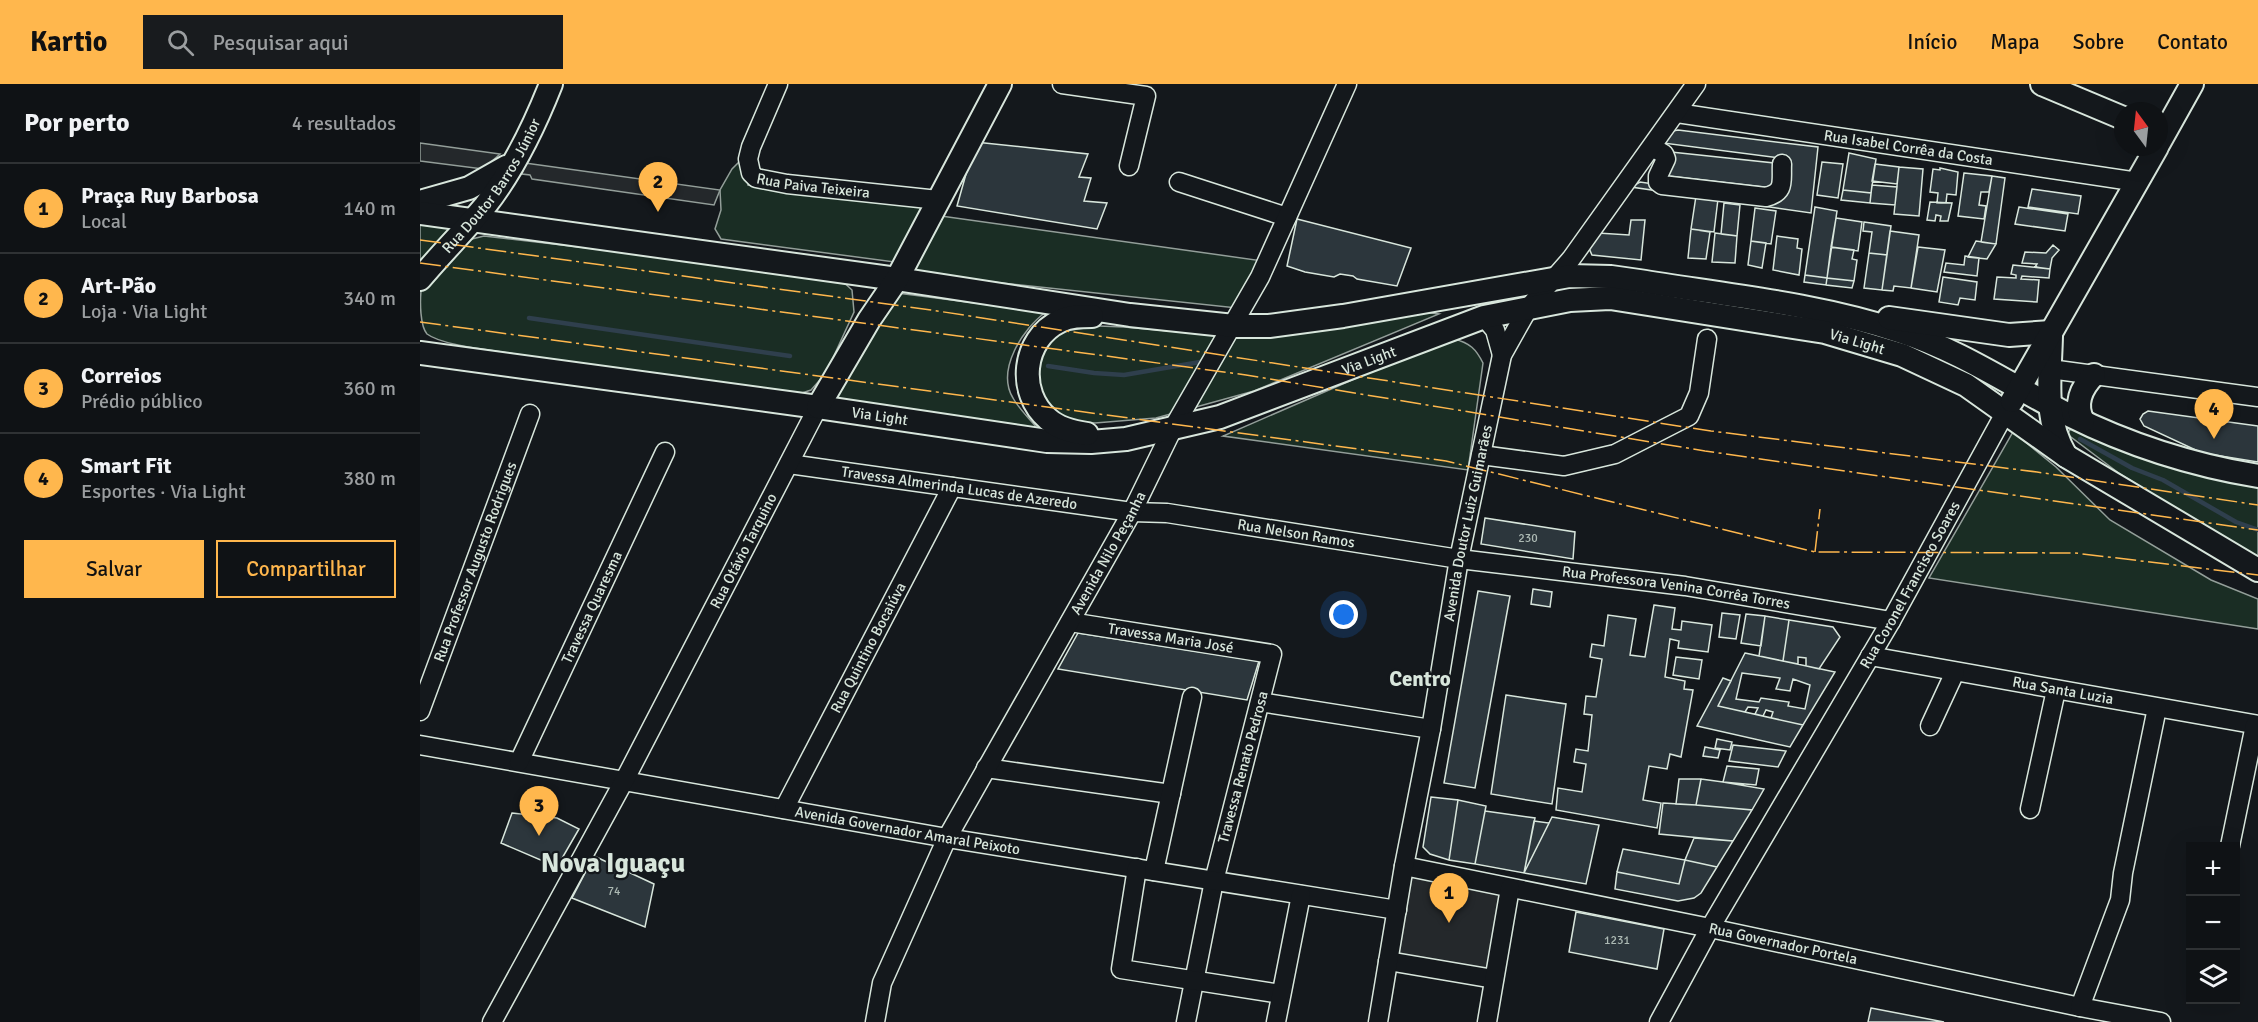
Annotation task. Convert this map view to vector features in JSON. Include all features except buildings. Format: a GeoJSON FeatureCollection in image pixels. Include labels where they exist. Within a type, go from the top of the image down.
{"type":"FeatureCollection","features":[{"type":"Feature","properties":{"kind":"main road","name":"Rua Doutor Barros Júnior"},"geometry":{"type":"LineString","coordinates":[[420,279],[474,226],[517,158],[536,122],[551,84]]}},
{"type":"Feature","properties":{"kind":"main road","name":"Rua Otávio Tarquino"},"geometry":{"type":"LineString","coordinates":[[818,407],[869,320],[897,279],[1000,84]]}},
{"type":"Feature","properties":{"kind":"main road"},"geometry":{"type":"LineString","coordinates":[[2042,84],[2114,114]]}},
{"type":"Feature","properties":{"kind":"main road","name":"Rua Coronel Francisco Soares"},"geometry":{"type":"LineString","coordinates":[[2168,126],[2193,84]]}},
{"type":"Feature","properties":{"kind":"main road","name":"Rua Coronel Francisco Soares"},"geometry":{"type":"LineString","coordinates":[[2005,413],[2151,156]]}},
{"type":"Feature","properties":{"kind":"main road"},"geometry":{"type":"LineString","coordinates":[[420,202],[476,185],[517,158]]}},
{"type":"Feature","properties":{"kind":"main road","name":"Via Light"},"geometry":{"type":"LineString","coordinates":[[420,213],[474,226],[842,271],[1130,315],[1234,326],[1269,326],[1343,316],[1584,275],[1611,277],[1817,310],[1903,332],[1948,351],[2049,405],[2154,452],[2213,469],[2258,476]]}},
{"type":"Feature","properties":{"kind":"main road"},"geometry":{"type":"LineString","coordinates":[[842,271],[855,279],[866,292],[869,320]]}},
{"type":"Feature","properties":{"kind":"main road","name":"Via Light"},"geometry":{"type":"LineString","coordinates":[[422,352],[1047,441],[1091,442],[1126,439],[1220,417],[1484,317],[1590,297],[1610,298],[1825,332],[1902,355],[1966,385],[2066,456],[2258,570]]}},
{"type":"Feature","properties":{"kind":"main road"},"geometry":{"type":"LineString","coordinates":[[1423,301],[1465,308],[1484,317]]}},
{"type":"Feature","properties":{"kind":"main road"},"geometry":{"type":"LineString","coordinates":[[1817,310],[2009,335],[2051,332],[2049,405],[2056,439],[2066,456]]}},
{"type":"Feature","properties":{"kind":"main road"},"geometry":{"type":"LineString","coordinates":[[1126,439],[1077,433],[1051,422],[1035,403],[1027,375],[1028,361],[1036,344],[1046,331],[1060,321],[1080,316],[1130,315]]}},
{"type":"Feature","properties":{"kind":"main road"},"geometry":{"type":"LineString","coordinates":[[2083,421],[2079,414],[2079,401],[2086,383],[2094,375]]}},
{"type":"Feature","properties":{"kind":"street","name":"Rua Paiva Teixeira"},"geometry":{"type":"LineString","coordinates":[[778,84],[750,153],[749,168],[756,178],[788,184],[938,200]]}},
{"type":"Feature","properties":{"kind":"street"},"geometry":{"type":"LineString","coordinates":[[1062,84],[1146,96],[1129,165]]}},
{"type":"Feature","properties":{"kind":"street","name":"Avenida Nilo Peçanha"},"geometry":{"type":"LineString","coordinates":[[875,1022],[882,983],[947,838],[1070,622],[1131,512],[1173,429],[1260,277],[1347,84]]}},
{"type":"Feature","properties":{"kind":"street","name":"Avenida Doutor Luiz Guimarães"},"geometry":{"type":"LineString","coordinates":[[1378,1022],[1459,559],[1502,355],[1529,307],[1555,279],[1696,84]]}},
{"type":"Feature","properties":{"kind":"street","name":"Rua Isabel Corrêa da Costa"},"geometry":{"type":"LineString","coordinates":[[1677,113],[2138,182]]}},
{"type":"Feature","properties":{"kind":"street"},"geometry":{"type":"LineString","coordinates":[[1652,147],[1664,154],[1666,159],[1658,176],[1658,182],[1662,184],[1766,197],[1776,195],[1781,189],[1782,164]]}},
{"type":"Feature","properties":{"kind":"street"},"geometry":{"type":"LineString","coordinates":[[1179,182],[1287,217]]}},
{"type":"Feature","properties":{"kind":"street"},"geometry":{"type":"LineString","coordinates":[[1484,317],[1495,330],[1502,355]]}},
{"type":"Feature","properties":{"kind":"street"},"geometry":{"type":"LineString","coordinates":[[1481,455],[1564,466],[1615,454],[1679,422],[1689,416],[1699,393],[1707,339]]}},
{"type":"Feature","properties":{"kind":"street"},"geometry":{"type":"LineString","coordinates":[[2050,369],[2258,397]]}},
{"type":"Feature","properties":{"kind":"street","name":"Rua Otávio Tarquino"},"geometry":{"type":"LineString","coordinates":[[492,1022],[624,781],[818,407]]}},
{"type":"Feature","properties":{"kind":"street","name":"Rua Coronel Francisco Soares"},"geometry":{"type":"LineString","coordinates":[[1659,1022],[1710,928],[1891,621],[2005,413]]}},
{"type":"Feature","properties":{"kind":"street","name":"Rua Professor Augusto Rodrigues"},"geometry":{"type":"LineString","coordinates":[[420,711],[530,414]]}},
{"type":"Feature","properties":{"kind":"street","name":"Travessa Quaresma"},"geometry":{"type":"LineString","coordinates":[[519,762],[666,452]]}},
{"type":"Feature","properties":{"kind":"street","name":"Travessa Almerinda Lucas de Azeredo"},"geometry":{"type":"LineString","coordinates":[[789,464],[1131,512]]}},
{"type":"Feature","properties":{"kind":"street","name":"Rua Quintino Bocaiúva"},"geometry":{"type":"LineString","coordinates":[[784,809],[952,487]]}},
{"type":"Feature","properties":{"kind":"street","name":"Rua Nelson Ramos"},"geometry":{"type":"LineString","coordinates":[[1131,512],[1167,513],[1459,559]]}},
{"type":"Feature","properties":{"kind":"street","name":"Rua Professora Venina Corrêa Torres"},"geometry":{"type":"LineString","coordinates":[[1459,559],[1685,586],[1891,621]]}},
{"type":"Feature","properties":{"kind":"street","name":"Travessa Maria José"},"geometry":{"type":"LineString","coordinates":[[1070,622],[1272,654]]}},
{"type":"Feature","properties":{"kind":"street","name":"Travessa Renato Pedrosa"},"geometry":{"type":"LineString","coordinates":[[1186,1022],[1214,881],[1272,654]]}},
{"type":"Feature","properties":{"kind":"street","name":"Rua Santa Luzia"},"geometry":{"type":"LineString","coordinates":[[1870,656],[2256,725]]}},
{"type":"Feature","properties":{"kind":"street"},"geometry":{"type":"LineString","coordinates":[[1930,726],[1955,672]]}},
{"type":"Feature","properties":{"kind":"street"},"geometry":{"type":"LineString","coordinates":[[2030,809],[2056,690]]}},
{"type":"Feature","properties":{"kind":"street"},"geometry":{"type":"LineString","coordinates":[[1192,697],[1171,794],[1146,870],[1121,969],[1281,994]]}},
{"type":"Feature","properties":{"kind":"street"},"geometry":{"type":"LineString","coordinates":[[1260,702],[1431,729]]}},
{"type":"Feature","properties":{"kind":"street"},"geometry":{"type":"LineString","coordinates":[[2080,1007],[2120,900],[2123,873],[2157,708]]}},
{"type":"Feature","properties":{"kind":"street"},"geometry":{"type":"LineString","coordinates":[[2231,842],[2256,725]]}},
{"type":"Feature","properties":{"kind":"street","name":"Avenida Governador Amaral Peixoto"},"geometry":{"type":"LineString","coordinates":[[420,745],[947,838],[1397,910]]}},
{"type":"Feature","properties":{"kind":"street"},"geometry":{"type":"LineString","coordinates":[[986,768],[1171,794]]}},
{"type":"Feature","properties":{"kind":"street","name":"Rua Governador Portela"},"geometry":{"type":"LineString","coordinates":[[1404,867],[2161,1022]]}},
{"type":"Feature","properties":{"kind":"street"},"geometry":{"type":"LineString","coordinates":[[1486,1022],[1510,888]]}},
{"type":"Feature","properties":{"kind":"street"},"geometry":{"type":"LineString","coordinates":[[1276,1022],[1301,895]]}},
{"type":"Feature","properties":{"kind":"street"},"geometry":{"type":"LineString","coordinates":[[1388,961],[1494,980]]}},
{"type":"Feature","properties":{"kind":"green space"},"geometry":{"type":"Polygon","coordinates":[[[748,153],[748,185],[931,203],[902,263],[721,239],[715,229],[721,210],[720,190],[732,169],[748,153]]]}},
{"type":"Feature","properties":{"kind":"green space"},"geometry":{"type":"Polygon","coordinates":[[[941,216],[1263,261],[1237,308],[908,273],[941,216]]]}},
{"type":"Feature","properties":{"kind":"green space"},"geometry":{"type":"Polygon","coordinates":[[[420,221],[453,226],[420,266],[420,221]]]}},
{"type":"Feature","properties":{"kind":"green space"},"geometry":{"type":"Polygon","coordinates":[[[484,236],[838,277],[852,290],[854,312],[826,373],[811,390],[799,394],[482,349],[456,345],[434,338],[427,334],[423,325],[421,291],[468,240],[484,236]]]}},
{"type":"Feature","properties":{"kind":"green space"},"geometry":{"type":"Polygon","coordinates":[[[897,293],[1046,312],[1029,328],[1014,350],[1008,375],[1013,398],[1037,428],[829,400],[897,293]]]}},
{"type":"Feature","properties":{"kind":"green space"},"geometry":{"type":"Polygon","coordinates":[[[1424,312],[1439,314],[1254,391],[1156,418],[1095,423],[1067,420],[1045,402],[1038,392],[1036,357],[1045,342],[1074,325],[1238,337],[1424,312]]]}},
{"type":"Feature","properties":{"kind":"green space"},"geometry":{"type":"Polygon","coordinates":[[[1454,339],[1472,347],[1483,363],[1468,470],[1223,436],[1437,343],[1454,339]]]}},
{"type":"Feature","properties":{"kind":"green space"},"geometry":{"type":"Polygon","coordinates":[[[2072,427],[2258,487],[2258,559],[2120,474],[2067,434],[2072,427]]]}},
{"type":"Feature","properties":{"kind":"green space"},"geometry":{"type":"Polygon","coordinates":[[[2013,432],[2056,467],[2110,520],[2211,580],[2258,599],[2258,629],[1929,578],[2013,432]]]}},
{"type":"Feature","properties":{"kind":"shaded area"},"geometry":{"type":"Polygon","coordinates":[[[420,143],[500,154],[483,169],[420,161],[420,143]]]}},
{"type":"Feature","properties":{"kind":"shaded area"},"geometry":{"type":"Polygon","coordinates":[[[525,163],[720,190],[714,205],[532,179],[530,175],[522,174],[525,163]]]}},
{"type":"Feature","properties":{"kind":"shaded area"},"geometry":{"type":"Polygon","coordinates":[[[1404,866],[1510,888],[1494,979],[1388,961],[1404,866]]]}},
{"type":"Feature","properties":{"kind":"waterway"},"geometry":{"type":"LineString","coordinates":[[529,318],[790,356]]}},
{"type":"Feature","properties":{"kind":"waterway"},"geometry":{"type":"LineString","coordinates":[[1048,366],[1124,375],[1200,362]]}},
{"type":"Feature","properties":{"kind":"waterway"},"geometry":{"type":"LineString","coordinates":[[2080,439],[2132,468],[2163,480],[2236,522],[2258,530]]}},
{"type":"Feature","properties":{"kind":"power"},"geometry":{"type":"LineString","coordinates":[[420,240],[931,310],[1711,431],[2037,472],[2258,505]]}},
{"type":"Feature","properties":{"kind":"power"},"geometry":{"type":"LineString","coordinates":[[420,263],[1246,375],[1705,451],[2258,530]]}},
{"type":"Feature","properties":{"kind":"power"},"geometry":{"type":"LineString","coordinates":[[420,322],[1446,461],[1815,552],[2075,553],[2258,575]]}},
{"type":"Feature","properties":{"kind":"power"},"geometry":{"type":"LineString","coordinates":[[1815,552],[1820,509]]}},
{"type":"Feature","properties":{"kind":"place","name":"Art-Pão"},"geometry":{"type":"Point","coordinates":[658,212]}},
{"type":"Feature","properties":{"kind":"place","name":"Smart Fit"},"geometry":{"type":"Point","coordinates":[2214,439]}},
{"type":"Feature","properties":{"kind":"place","name":"Correios"},"geometry":{"type":"Point","coordinates":[539,836]}},
{"type":"Feature","properties":{"kind":"place","name":"Praça Ruy Barbosa"},"geometry":{"type":"Point","coordinates":[1449,923]}},
{"type":"Feature","properties":{"kind":"district","name":"Centro"},"geometry":{"type":"Point","coordinates":[1420,679]}},
{"type":"Feature","properties":{"kind":"district","name":"Nova Iguaçu"},"geometry":{"type":"Point","coordinates":[613,863]}}]}
